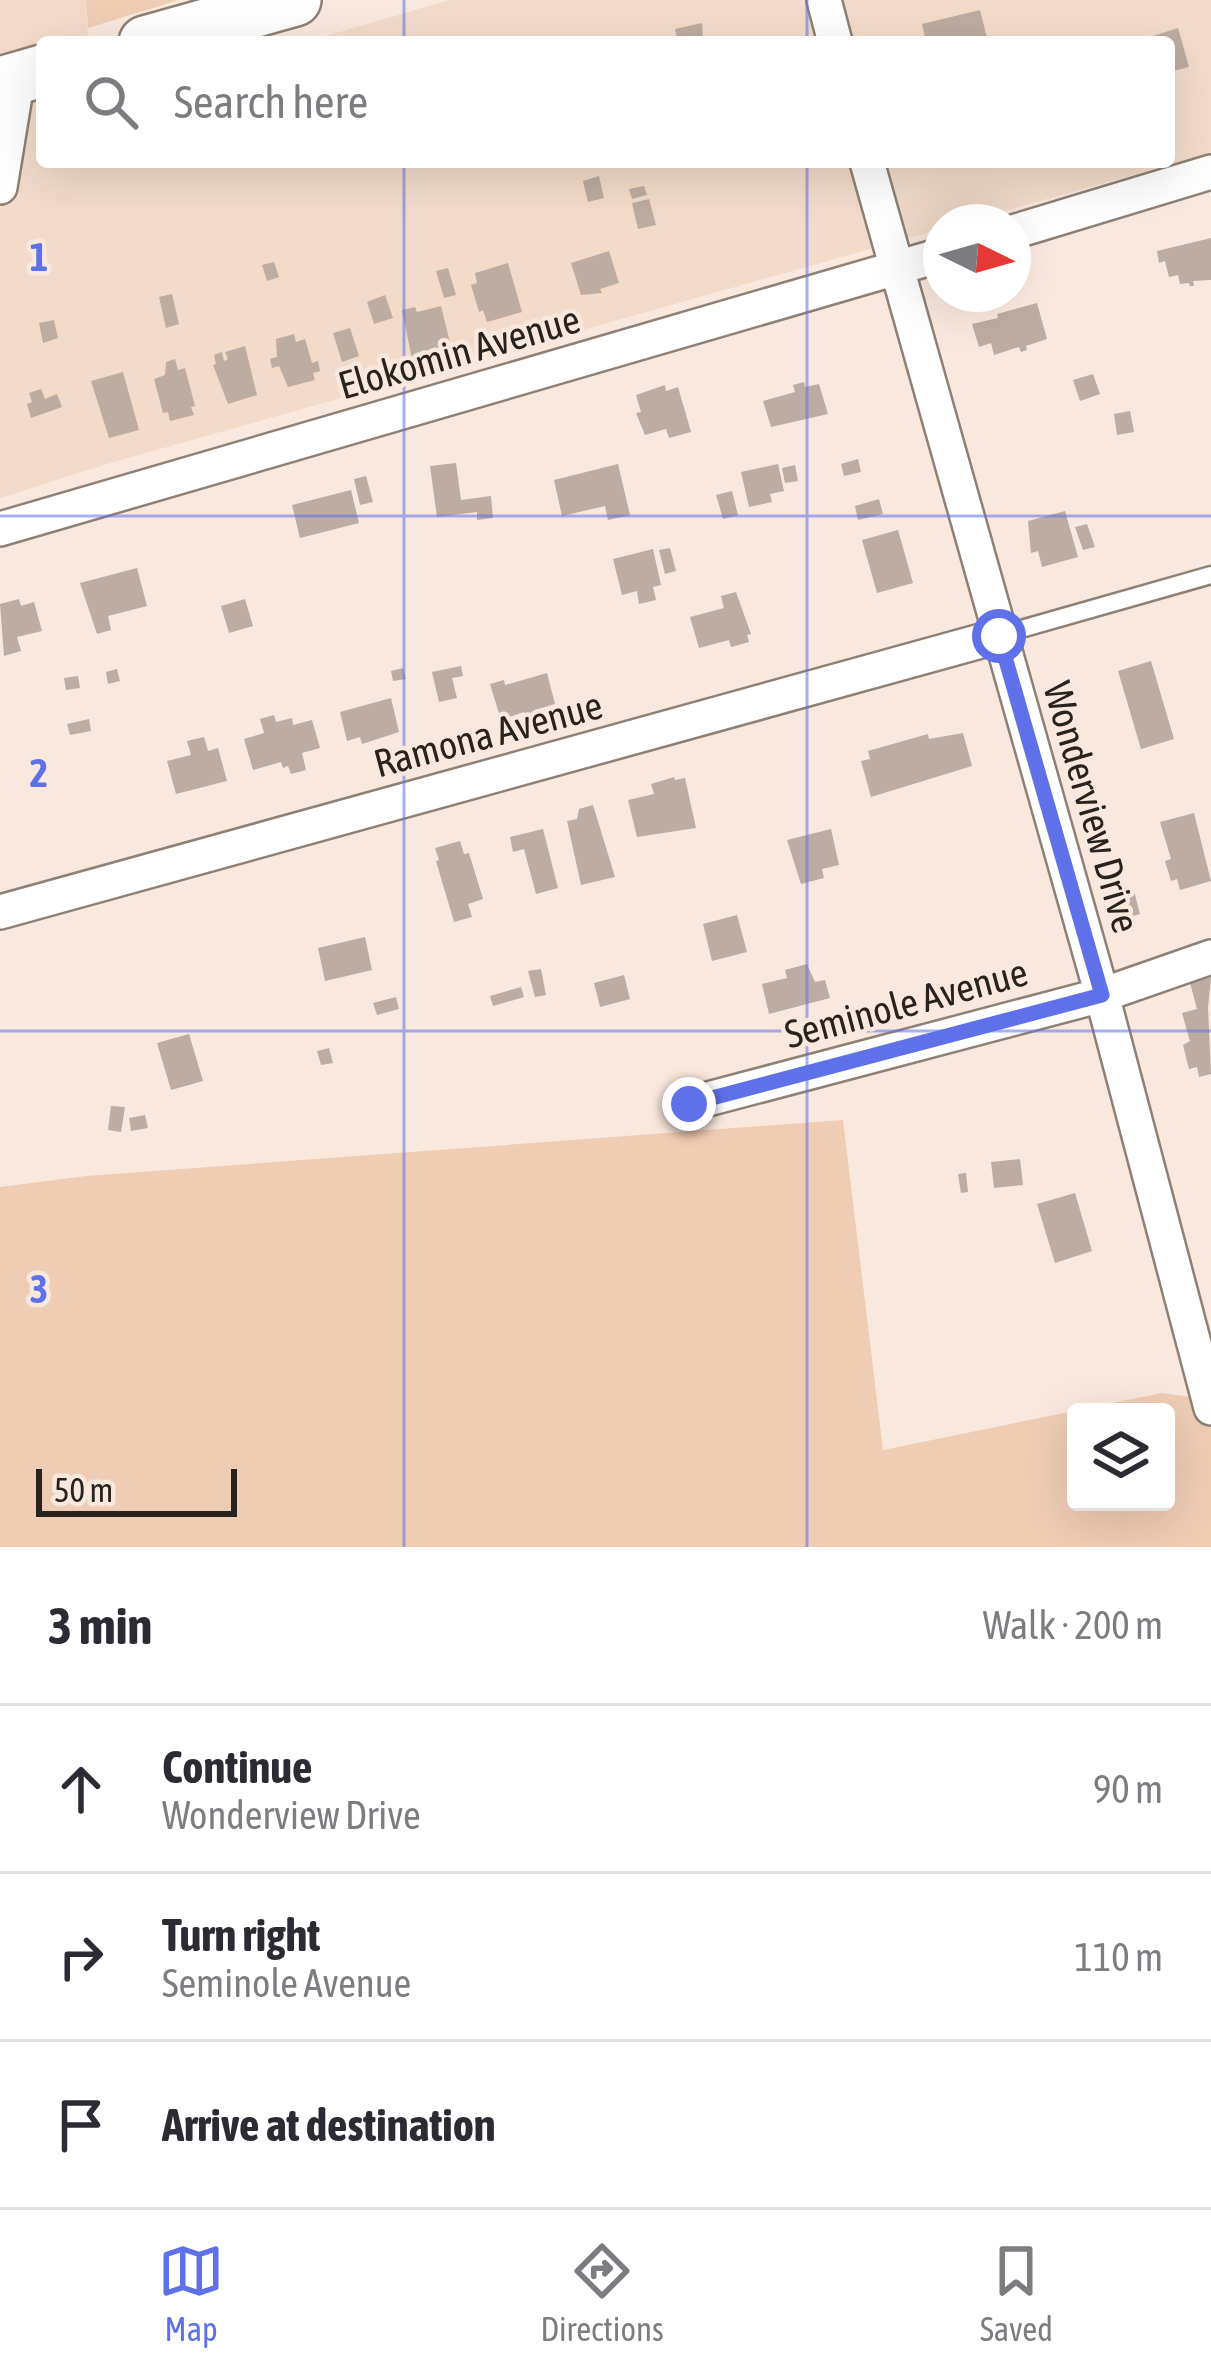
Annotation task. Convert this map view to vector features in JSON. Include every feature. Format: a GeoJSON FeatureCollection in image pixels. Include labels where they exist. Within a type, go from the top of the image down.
{"type":"FeatureCollection","features":[{"type":"Feature","properties":{"kind":"main road"},"geometry":{"type":"LineString","coordinates":[[167,36],[296,0]]}},
{"type":"Feature","properties":{"kind":"street"},"geometry":{"type":"LineString","coordinates":[[824,0],[833,36]]}},
{"type":"Feature","properties":{"kind":"street"},"geometry":{"type":"LineString","coordinates":[[0,188],[20,77]]}},
{"type":"Feature","properties":{"kind":"street","name":"Wonderview Drive"},"geometry":{"type":"LineString","coordinates":[[869,168],[1102,995],[1211,1408]]}},
{"type":"Feature","properties":{"kind":"street"},"geometry":{"type":"LineString","coordinates":[[1031,227],[1211,172]]}},
{"type":"Feature","properties":{"kind":"street","name":"Elokomin Avenue"},"geometry":{"type":"LineString","coordinates":[[0,529],[923,260]]}},
{"type":"Feature","properties":{"kind":"street","name":"Ramona Avenue"},"geometry":{"type":"LineString","coordinates":[[0,912],[999,636]]}},
{"type":"Feature","properties":{"kind":"street","name":"Seminole Avenue"},"geometry":{"type":"LineString","coordinates":[[689,1104],[1102,995],[1211,957]]}},
{"type":"Feature","properties":{"kind":"lane"},"geometry":{"type":"LineString","coordinates":[[999,636],[1211,575]]}},
{"type":"Feature","properties":{"kind":"shaded area"},"geometry":{"type":"Polygon","coordinates":[[[0,0],[86,0],[88,36],[36,36],[36,168],[1158,168],[1029,204],[923,204],[923,234],[0,498],[0,0]]]}},
{"type":"Feature","properties":{"kind":"shaded area"},"geometry":{"type":"Polygon","coordinates":[[[86,0],[179,0],[88,28],[86,0]]]}},
{"type":"Feature","properties":{"kind":"shaded area"},"geometry":{"type":"Polygon","coordinates":[[[450,0],[1211,0],[1211,153],[1175,163],[1175,36],[326,36],[450,0]]]}},
{"type":"Feature","properties":{"kind":"shaded area"},"geometry":{"type":"Polygon","coordinates":[[[843,1120],[883,1450],[1067,1412],[1067,1511],[1175,1511],[1175,1403],[1113,1403],[1162,1393],[1211,1400],[1211,1547],[0,1547],[0,1187],[86,1176],[843,1120]]]}},
{"type":"Feature","properties":{"kind":"building"},"geometry":{"type":"Polygon","coordinates":[[[980,10],[986,36],[925,36],[922,24],[980,10]]]}},
{"type":"Feature","properties":{"kind":"building"},"geometry":{"type":"Polygon","coordinates":[[[702,23],[703,36],[677,36],[675,29],[702,23]]]}},
{"type":"Feature","properties":{"kind":"building"},"geometry":{"type":"Polygon","coordinates":[[[1178,28],[1189,67],[1175,70],[1175,36],[1153,36],[1178,28]]]}},
{"type":"Feature","properties":{"kind":"building"},"geometry":{"type":"Polygon","coordinates":[[[599,176],[604,198],[588,202],[583,181],[599,176]]]}},
{"type":"Feature","properties":{"kind":"building"},"geometry":{"type":"Polygon","coordinates":[[[644,186],[647,195],[632,199],[629,189],[644,186]]]}},
{"type":"Feature","properties":{"kind":"building"},"geometry":{"type":"Polygon","coordinates":[[[649,199],[656,225],[638,229],[632,203],[649,199]]]}},
{"type":"Feature","properties":{"kind":"building"},"geometry":{"type":"Polygon","coordinates":[[[1211,238],[1211,280],[1193,281],[1194,286],[1180,284],[1178,275],[1169,277],[1165,261],[1159,263],[1157,251],[1211,238]]]}},
{"type":"Feature","properties":{"kind":"building"},"geometry":{"type":"Polygon","coordinates":[[[609,251],[619,283],[600,289],[602,293],[581,295],[571,263],[609,251]]]}},
{"type":"Feature","properties":{"kind":"building"},"geometry":{"type":"Polygon","coordinates":[[[274,262],[279,277],[267,281],[262,265],[274,262]]]}},
{"type":"Feature","properties":{"kind":"building"},"geometry":{"type":"Polygon","coordinates":[[[508,263],[522,312],[487,322],[471,285],[477,283],[475,273],[508,263]]]}},
{"type":"Feature","properties":{"kind":"building"},"geometry":{"type":"Polygon","coordinates":[[[448,268],[456,295],[444,298],[436,271],[448,268]]]}},
{"type":"Feature","properties":{"kind":"building"},"geometry":{"type":"Polygon","coordinates":[[[172,294],[179,324],[166,328],[159,297],[172,294]]]}},
{"type":"Feature","properties":{"kind":"building"},"geometry":{"type":"Polygon","coordinates":[[[385,295],[393,318],[374,324],[367,302],[385,295]]]}},
{"type":"Feature","properties":{"kind":"building"},"geometry":{"type":"Polygon","coordinates":[[[1037,303],[1047,339],[1021,352],[1019,347],[994,355],[991,343],[979,347],[972,324],[1004,312],[1031,312],[1031,305],[1037,303]]]}},
{"type":"Feature","properties":{"kind":"building"},"geometry":{"type":"Polygon","coordinates":[[[441,306],[451,347],[412,359],[402,310],[441,306]]]}},
{"type":"Feature","properties":{"kind":"building"},"geometry":{"type":"Polygon","coordinates":[[[54,320],[58,338],[43,343],[39,323],[54,320]]]}},
{"type":"Feature","properties":{"kind":"building"},"geometry":{"type":"Polygon","coordinates":[[[350,328],[359,356],[342,362],[333,333],[350,328]]]}},
{"type":"Feature","properties":{"kind":"building"},"geometry":{"type":"Polygon","coordinates":[[[294,334],[296,342],[305,339],[312,363],[318,361],[320,371],[313,373],[315,380],[288,387],[279,366],[272,368],[270,359],[277,357],[276,339],[294,334]]]}},
{"type":"Feature","properties":{"kind":"building"},"geometry":{"type":"Polygon","coordinates":[[[245,346],[257,395],[228,404],[213,365],[214,355],[222,352],[224,361],[228,359],[225,352],[245,346]]]}},
{"type":"Feature","properties":{"kind":"building"},"geometry":{"type":"Polygon","coordinates":[[[175,359],[178,370],[185,368],[195,406],[191,407],[194,415],[170,421],[168,412],[163,413],[154,379],[165,375],[166,362],[175,359]]]}},
{"type":"Feature","properties":{"kind":"building"},"geometry":{"type":"Polygon","coordinates":[[[123,372],[139,430],[109,438],[91,381],[123,372]]]}},
{"type":"Feature","properties":{"kind":"building"},"geometry":{"type":"Polygon","coordinates":[[[1093,374],[1100,394],[1080,401],[1073,380],[1093,374]]]}},
{"type":"Feature","properties":{"kind":"building"},"geometry":{"type":"Polygon","coordinates":[[[804,382],[805,387],[819,384],[828,414],[771,427],[763,401],[795,392],[793,385],[804,382]]]}},
{"type":"Feature","properties":{"kind":"building"},"geometry":{"type":"Polygon","coordinates":[[[665,385],[666,391],[678,387],[691,432],[669,438],[666,429],[645,435],[636,413],[641,412],[636,395],[665,385]]]}},
{"type":"Feature","properties":{"kind":"building"},"geometry":{"type":"Polygon","coordinates":[[[41,389],[45,399],[57,394],[62,407],[31,418],[29,393],[41,389]]]}},
{"type":"Feature","properties":{"kind":"building"},"geometry":{"type":"Polygon","coordinates":[[[1130,411],[1134,432],[1117,435],[1114,414],[1130,411]]]}},
{"type":"Feature","properties":{"kind":"building"},"geometry":{"type":"Polygon","coordinates":[[[858,459],[861,472],[844,476],[841,464],[858,459]]]}},
{"type":"Feature","properties":{"kind":"building"},"geometry":{"type":"Polygon","coordinates":[[[456,463],[461,500],[491,496],[493,518],[477,520],[477,512],[437,517],[430,466],[456,463]]]}},
{"type":"Feature","properties":{"kind":"building"},"geometry":{"type":"Polygon","coordinates":[[[618,464],[630,515],[608,520],[605,506],[562,516],[554,480],[618,464]]]}},
{"type":"Feature","properties":{"kind":"building"},"geometry":{"type":"Polygon","coordinates":[[[778,464],[784,491],[770,494],[772,502],[749,507],[741,472],[778,464]]]}},
{"type":"Feature","properties":{"kind":"building"},"geometry":{"type":"Polygon","coordinates":[[[795,465],[798,481],[785,483],[782,468],[795,465]]]}},
{"type":"Feature","properties":{"kind":"building"},"geometry":{"type":"Polygon","coordinates":[[[366,476],[373,502],[360,505],[354,479],[366,476]]]}},
{"type":"Feature","properties":{"kind":"building"},"geometry":{"type":"Polygon","coordinates":[[[351,490],[359,523],[300,538],[292,505],[351,490]]]}},
{"type":"Feature","properties":{"kind":"building"},"geometry":{"type":"Polygon","coordinates":[[[732,491],[738,515],[723,519],[716,495],[732,491]]]}},
{"type":"Feature","properties":{"kind":"building"},"geometry":{"type":"Polygon","coordinates":[[[879,499],[883,514],[858,520],[855,506],[879,499]]]}},
{"type":"Feature","properties":{"kind":"building"},"geometry":{"type":"Polygon","coordinates":[[[1065,511],[1078,557],[1042,567],[1038,551],[1031,553],[1028,521],[1065,511]]]}},
{"type":"Feature","properties":{"kind":"building"},"geometry":{"type":"Polygon","coordinates":[[[1087,524],[1095,547],[1083,550],[1075,527],[1087,524]]]}},
{"type":"Feature","properties":{"kind":"building"},"geometry":{"type":"Polygon","coordinates":[[[898,530],[913,583],[877,593],[862,540],[898,530]]]}},
{"type":"Feature","properties":{"kind":"building"},"geometry":{"type":"Polygon","coordinates":[[[670,548],[676,571],[665,574],[659,550],[670,548]]]}},
{"type":"Feature","properties":{"kind":"building"},"geometry":{"type":"Polygon","coordinates":[[[653,549],[661,585],[653,587],[656,600],[639,604],[637,591],[622,595],[613,559],[653,549]]]}},
{"type":"Feature","properties":{"kind":"building"},"geometry":{"type":"Polygon","coordinates":[[[137,568],[147,606],[108,616],[111,630],[97,634],[80,583],[137,568]]]}},
{"type":"Feature","properties":{"kind":"building"},"geometry":{"type":"Polygon","coordinates":[[[736,592],[751,634],[747,635],[749,642],[731,647],[729,640],[699,648],[690,617],[724,608],[721,596],[736,592]]]}},
{"type":"Feature","properties":{"kind":"building"},"geometry":{"type":"Polygon","coordinates":[[[19,599],[21,606],[34,602],[42,631],[17,637],[21,651],[4,656],[0,604],[19,599]]]}},
{"type":"Feature","properties":{"kind":"building"},"geometry":{"type":"Polygon","coordinates":[[[245,599],[253,626],[229,633],[221,606],[245,599]]]}},
{"type":"Feature","properties":{"kind":"building"},"geometry":{"type":"Polygon","coordinates":[[[1151,661],[1174,739],[1141,749],[1118,671],[1151,661]]]}},
{"type":"Feature","properties":{"kind":"building"},"geometry":{"type":"Polygon","coordinates":[[[461,666],[463,676],[452,678],[457,698],[439,702],[432,672],[461,666]]]}},
{"type":"Feature","properties":{"kind":"building"},"geometry":{"type":"Polygon","coordinates":[[[403,668],[406,679],[393,681],[391,671],[403,668]]]}},
{"type":"Feature","properties":{"kind":"building"},"geometry":{"type":"Polygon","coordinates":[[[117,669],[120,681],[108,684],[106,672],[117,669]]]}},
{"type":"Feature","properties":{"kind":"building"},"geometry":{"type":"Polygon","coordinates":[[[547,673],[555,704],[526,718],[524,712],[501,720],[490,684],[504,680],[505,685],[547,673]]]}},
{"type":"Feature","properties":{"kind":"building"},"geometry":{"type":"Polygon","coordinates":[[[78,676],[80,688],[66,690],[64,678],[78,676]]]}},
{"type":"Feature","properties":{"kind":"building"},"geometry":{"type":"Polygon","coordinates":[[[391,698],[399,732],[362,744],[360,737],[347,741],[340,712],[391,698]]]}},
{"type":"Feature","properties":{"kind":"building"},"geometry":{"type":"Polygon","coordinates":[[[274,715],[276,722],[292,718],[293,725],[312,720],[320,748],[302,753],[306,770],[291,774],[281,762],[253,770],[244,739],[264,733],[260,719],[274,715]]]}},
{"type":"Feature","properties":{"kind":"building"},"geometry":{"type":"Polygon","coordinates":[[[89,719],[91,731],[70,735],[67,724],[89,719]]]}},
{"type":"Feature","properties":{"kind":"building"},"geometry":{"type":"Polygon","coordinates":[[[963,733],[972,766],[871,797],[861,761],[870,759],[868,751],[928,734],[929,739],[963,733]]]}},
{"type":"Feature","properties":{"kind":"building"},"geometry":{"type":"Polygon","coordinates":[[[204,737],[208,751],[218,748],[227,781],[176,794],[167,761],[191,755],[187,741],[204,737]]]}},
{"type":"Feature","properties":{"kind":"building"},"geometry":{"type":"Polygon","coordinates":[[[685,778],[696,828],[637,837],[628,800],[654,794],[651,784],[685,778]]]}},
{"type":"Feature","properties":{"kind":"building"},"geometry":{"type":"Polygon","coordinates":[[[593,805],[615,877],[581,885],[567,821],[577,819],[579,809],[593,805]]]}},
{"type":"Feature","properties":{"kind":"building"},"geometry":{"type":"Polygon","coordinates":[[[1194,813],[1211,881],[1180,890],[1177,879],[1171,881],[1165,861],[1171,859],[1160,822],[1194,813]]]}},
{"type":"Feature","properties":{"kind":"building"},"geometry":{"type":"Polygon","coordinates":[[[543,829],[558,888],[536,894],[524,849],[513,852],[510,837],[543,829]]]}},
{"type":"Feature","properties":{"kind":"building"},"geometry":{"type":"Polygon","coordinates":[[[831,829],[839,865],[822,869],[824,878],[801,884],[787,840],[831,829]]]}},
{"type":"Feature","properties":{"kind":"building"},"geometry":{"type":"Polygon","coordinates":[[[460,841],[464,854],[469,853],[483,899],[468,904],[472,917],[454,922],[435,848],[460,841]]]}},
{"type":"Feature","properties":{"kind":"building"},"geometry":{"type":"Polygon","coordinates":[[[1134,891],[1140,914],[1116,921],[1109,898],[1134,891]]]}},
{"type":"Feature","properties":{"kind":"building"},"geometry":{"type":"Polygon","coordinates":[[[737,915],[747,952],[712,961],[703,924],[737,915]]]}},
{"type":"Feature","properties":{"kind":"building"},"geometry":{"type":"Polygon","coordinates":[[[365,937],[372,970],[325,981],[318,948],[365,937]]]}},
{"type":"Feature","properties":{"kind":"building"},"geometry":{"type":"Polygon","coordinates":[[[807,964],[815,982],[825,980],[830,998],[769,1014],[762,984],[787,978],[785,970],[807,964]]]}},
{"type":"Feature","properties":{"kind":"building"},"geometry":{"type":"Polygon","coordinates":[[[541,969],[546,995],[535,997],[528,971],[541,969]]]}},
{"type":"Feature","properties":{"kind":"building"},"geometry":{"type":"Polygon","coordinates":[[[624,975],[630,999],[600,1007],[594,983],[624,975]]]}},
{"type":"Feature","properties":{"kind":"building"},"geometry":{"type":"Polygon","coordinates":[[[1211,977],[1211,1074],[1199,1077],[1197,1067],[1189,1069],[1183,1045],[1190,1041],[1182,1013],[1197,1009],[1190,983],[1211,977]]]}},
{"type":"Feature","properties":{"kind":"building"},"geometry":{"type":"Polygon","coordinates":[[[521,987],[524,997],[493,1006],[490,996],[521,987]]]}},
{"type":"Feature","properties":{"kind":"building"},"geometry":{"type":"Polygon","coordinates":[[[396,997],[399,1009],[377,1015],[373,1003],[396,997]]]}},
{"type":"Feature","properties":{"kind":"building"},"geometry":{"type":"Polygon","coordinates":[[[189,1034],[203,1081],[171,1090],[157,1043],[189,1034]]]}},
{"type":"Feature","properties":{"kind":"building"},"geometry":{"type":"Polygon","coordinates":[[[329,1048],[333,1063],[321,1065],[317,1051],[329,1048]]]}},
{"type":"Feature","properties":{"kind":"building"},"geometry":{"type":"Polygon","coordinates":[[[111,1106],[125,1107],[121,1132],[108,1130],[111,1106]]]}},
{"type":"Feature","properties":{"kind":"building"},"geometry":{"type":"Polygon","coordinates":[[[145,1115],[148,1128],[131,1131],[129,1118],[145,1115]]]}},
{"type":"Feature","properties":{"kind":"building"},"geometry":{"type":"Polygon","coordinates":[[[1020,1159],[1023,1185],[994,1188],[991,1162],[1020,1159]]]}},
{"type":"Feature","properties":{"kind":"building"},"geometry":{"type":"Polygon","coordinates":[[[966,1173],[968,1192],[961,1193],[958,1174],[966,1173]]]}},
{"type":"Feature","properties":{"kind":"building"},"geometry":{"type":"Polygon","coordinates":[[[1075,1193],[1092,1251],[1055,1263],[1037,1204],[1075,1193]]]}},
{"type":"Feature","properties":{"kind":"route"},"geometry":{"type":"LineString","coordinates":[[689,1104],[1102,995],[999,636]]}}]}
